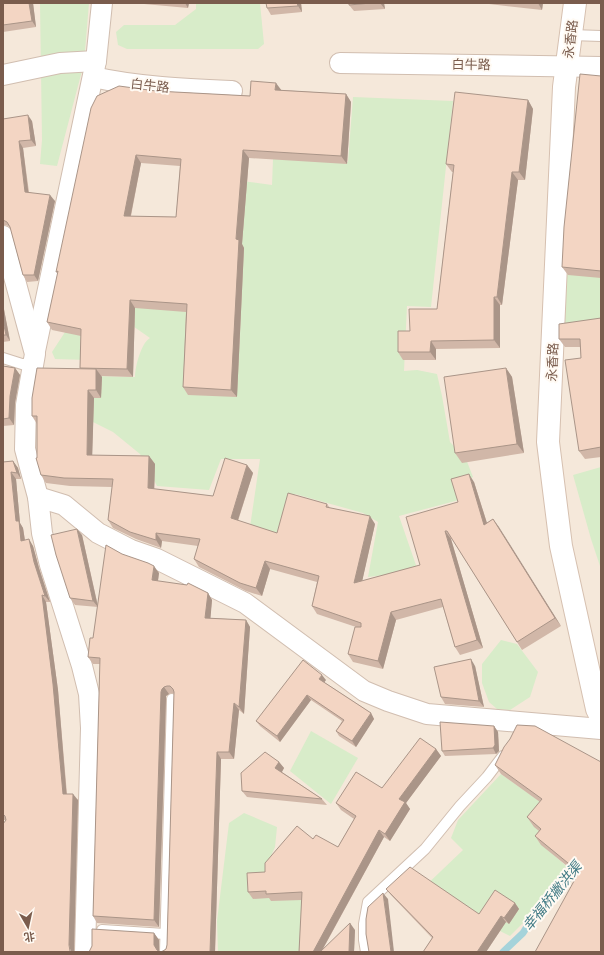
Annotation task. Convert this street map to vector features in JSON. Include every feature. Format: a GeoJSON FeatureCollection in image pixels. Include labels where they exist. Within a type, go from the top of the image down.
{"type":"FeatureCollection","features":[{"type":"Feature","properties":{"kind":"main road","name":"永香路"},"geometry":{"type":"LineString","coordinates":[[574,3],[564,87],[548,442],[561,546],[597,709],[601,717]]}},
{"type":"Feature","properties":{"kind":"street"},"geometry":{"type":"LineString","coordinates":[[85,952],[91,728],[89,694],[82,666],[45,546],[38,498],[25,449],[26,405],[35,354],[94,69],[102,3]]}},
{"type":"Feature","properties":{"kind":"street","name":"白牛路"},"geometry":{"type":"LineString","coordinates":[[3,75],[60,63],[94,69],[112,81],[187,89],[232,91]]}},
{"type":"Feature","properties":{"kind":"street","name":"白牛路"},"geometry":{"type":"LineString","coordinates":[[340,63],[601,67]]}},
{"type":"Feature","properties":{"kind":"street"},"geometry":{"type":"LineString","coordinates":[[3,236],[35,354]]}},
{"type":"Feature","properties":{"kind":"street"},"geometry":{"type":"LineString","coordinates":[[38,498],[64,505],[98,533],[131,550],[157,559],[245,602],[364,692],[427,714],[519,727],[601,729]]}},
{"type":"Feature","properties":{"kind":"lane"},"geometry":{"type":"LineString","coordinates":[[571,35],[601,36]]}},
{"type":"Feature","properties":{"kind":"lane"},"geometry":{"type":"LineString","coordinates":[[3,358],[25,365],[35,354]]}},
{"type":"Feature","properties":{"kind":"lane"},"geometry":{"type":"LineString","coordinates":[[165,952],[172,699]]}},
{"type":"Feature","properties":{"kind":"lane"},"geometry":{"type":"LineString","coordinates":[[366,952],[364,924],[368,902],[426,849],[460,806],[488,777],[511,745]]}},
{"type":"Feature","properties":{"kind":"lane"},"geometry":{"type":"LineString","coordinates":[[86,929],[166,934]]}},
{"type":"Feature","properties":{"kind":"shaded area"},"geometry":{"type":"Polygon","coordinates":[[[3,3],[601,3],[601,952],[3,952],[3,3]]]}},
{"type":"Feature","properties":{"kind":"green space"},"geometry":{"type":"Polygon","coordinates":[[[40,3],[89,3],[84,63],[57,166],[40,164],[42,140],[40,3]]]}},
{"type":"Feature","properties":{"kind":"green space"},"geometry":{"type":"Polygon","coordinates":[[[196,3],[260,3],[264,44],[258,49],[127,49],[118,45],[116,32],[124,25],[175,25],[196,9],[196,3]]]}},
{"type":"Feature","properties":{"kind":"green space"},"geometry":{"type":"Polygon","coordinates":[[[353,97],[453,101],[431,307],[407,306],[404,371],[417,370],[437,374],[450,442],[466,459],[473,477],[456,486],[459,500],[399,516],[418,571],[368,577],[378,522],[363,513],[295,494],[278,538],[250,527],[260,459],[221,459],[209,490],[157,486],[140,454],[113,432],[91,421],[94,376],[135,377],[137,362],[141,350],[150,338],[127,322],[88,360],[55,359],[52,352],[87,303],[206,310],[235,372],[240,341],[242,181],[272,185],[273,159],[348,162],[353,97]]]}},
{"type":"Feature","properties":{"kind":"green space"},"geometry":{"type":"Polygon","coordinates":[[[556,270],[601,277],[601,332],[553,329],[556,270]]]}},
{"type":"Feature","properties":{"kind":"green space"},"geometry":{"type":"Polygon","coordinates":[[[601,467],[601,569],[573,475],[601,467]]]}},
{"type":"Feature","properties":{"kind":"green space"},"geometry":{"type":"Polygon","coordinates":[[[501,640],[517,644],[538,672],[530,697],[510,710],[497,709],[489,702],[482,683],[482,664],[501,640]]]}},
{"type":"Feature","properties":{"kind":"green space"},"geometry":{"type":"Polygon","coordinates":[[[311,731],[358,758],[331,804],[290,771],[311,731]]]}},
{"type":"Feature","properties":{"kind":"green space"},"geometry":{"type":"Polygon","coordinates":[[[501,774],[549,808],[548,838],[542,845],[570,869],[535,911],[510,936],[452,899],[419,892],[463,850],[451,838],[458,820],[501,774]]]}},
{"type":"Feature","properties":{"kind":"green space"},"geometry":{"type":"Polygon","coordinates":[[[244,813],[277,827],[275,847],[267,865],[308,894],[305,948],[295,952],[218,952],[217,921],[229,823],[244,813]]]}},
{"type":"Feature","properties":{"kind":"building"},"geometry":{"type":"Polygon","coordinates":[[[3,3],[29,3],[32,21],[3,25],[3,3]]]}},
{"type":"Feature","properties":{"kind":"building"},"geometry":{"type":"Polygon","coordinates":[[[266,3],[297,3],[298,6],[267,8],[266,3]]]}},
{"type":"Feature","properties":{"kind":"building"},"geometry":{"type":"Polygon","coordinates":[[[349,3],[371,3],[349,5],[349,3]]]}},
{"type":"Feature","properties":{"kind":"building"},"geometry":{"type":"Polygon","coordinates":[[[580,74],[601,76],[601,271],[562,267],[564,227],[580,74]]]}},
{"type":"Feature","properties":{"kind":"building"},"geometry":{"type":"Polygon","coordinates":[[[251,81],[276,83],[275,90],[346,94],[341,156],[243,150],[236,239],[239,240],[231,390],[183,387],[187,304],[130,300],[127,369],[80,368],[81,329],[47,322],[58,271],[56,272],[91,108],[97,96],[119,86],[156,91],[250,96],[251,81]],[[136,155],[124,216],[176,217],[181,159],[136,155]]]}},
{"type":"Feature","properties":{"kind":"building"},"geometry":{"type":"Polygon","coordinates":[[[455,92],[528,100],[519,172],[512,172],[497,297],[494,297],[494,340],[431,341],[430,352],[398,352],[398,331],[410,331],[409,309],[437,309],[454,165],[446,164],[455,92]]]}},
{"type":"Feature","properties":{"kind":"building"},"geometry":{"type":"Polygon","coordinates":[[[28,115],[31,140],[19,141],[25,192],[50,195],[34,275],[23,275],[10,227],[7,222],[3,220],[3,119],[28,115]]]}},
{"type":"Feature","properties":{"kind":"building"},"geometry":{"type":"Polygon","coordinates":[[[601,318],[601,447],[579,451],[565,360],[581,358],[580,339],[559,339],[559,324],[601,318]]]}},
{"type":"Feature","properties":{"kind":"building"},"geometry":{"type":"Polygon","coordinates":[[[3,321],[6,335],[3,335],[3,321]]]}},
{"type":"Feature","properties":{"kind":"building"},"geometry":{"type":"Polygon","coordinates":[[[3,366],[15,368],[10,396],[9,418],[3,419],[3,366]]]}},
{"type":"Feature","properties":{"kind":"building"},"geometry":{"type":"Polygon","coordinates":[[[37,368],[96,369],[96,390],[88,390],[87,455],[149,456],[148,488],[213,496],[225,458],[247,465],[231,518],[277,533],[288,493],[327,504],[326,507],[370,516],[354,583],[420,565],[406,517],[458,502],[451,479],[469,474],[484,525],[493,519],[555,618],[517,642],[447,531],[445,531],[477,640],[455,647],[441,599],[391,612],[378,661],[348,654],[355,627],[361,627],[361,623],[312,606],[319,576],[265,561],[256,588],[240,583],[194,559],[200,539],[156,533],[156,540],[130,532],[108,520],[113,479],[64,478],[41,475],[36,458],[37,416],[32,416],[32,398],[37,368]]]}},
{"type":"Feature","properties":{"kind":"building"},"geometry":{"type":"Polygon","coordinates":[[[506,368],[517,444],[455,453],[444,377],[506,368]]]}},
{"type":"Feature","properties":{"kind":"building"},"geometry":{"type":"Polygon","coordinates":[[[13,461],[17,473],[11,472],[16,521],[19,521],[21,541],[29,539],[34,562],[45,596],[42,595],[53,684],[63,794],[73,794],[69,945],[71,952],[3,952],[3,824],[6,820],[3,814],[3,462],[13,461]]]}},
{"type":"Feature","properties":{"kind":"building"},"geometry":{"type":"Polygon","coordinates":[[[77,529],[93,601],[70,598],[51,535],[77,529]]]}},
{"type":"Feature","properties":{"kind":"building"},"geometry":{"type":"Polygon","coordinates":[[[106,545],[122,554],[154,566],[152,580],[187,585],[188,583],[208,593],[205,618],[246,620],[239,707],[234,703],[229,752],[217,752],[210,952],[160,952],[166,949],[167,945],[174,692],[170,686],[164,687],[161,692],[154,920],[93,916],[100,658],[88,657],[90,638],[93,638],[106,545]]]}},
{"type":"Feature","properties":{"kind":"building"},"geometry":{"type":"Polygon","coordinates":[[[471,659],[479,701],[441,697],[434,667],[471,659]]]}},
{"type":"Feature","properties":{"kind":"building"},"geometry":{"type":"Polygon","coordinates":[[[303,660],[322,675],[319,679],[371,713],[352,741],[336,731],[344,720],[307,695],[277,736],[256,721],[303,660]]]}},
{"type":"Feature","properties":{"kind":"building"},"geometry":{"type":"Polygon","coordinates":[[[440,722],[494,726],[495,745],[493,748],[442,751],[440,722]]]}},
{"type":"Feature","properties":{"kind":"building"},"geometry":{"type":"Polygon","coordinates":[[[517,725],[535,726],[601,762],[601,952],[535,952],[579,872],[535,836],[541,829],[527,817],[542,799],[495,765],[517,725]]]}},
{"type":"Feature","properties":{"kind":"building"},"geometry":{"type":"Polygon","coordinates":[[[420,738],[436,749],[399,799],[405,802],[385,834],[379,830],[313,952],[299,952],[302,892],[266,894],[266,891],[248,892],[247,873],[265,872],[265,863],[297,826],[313,839],[316,835],[338,847],[356,816],[336,803],[356,772],[382,788],[420,738]]]}},
{"type":"Feature","properties":{"kind":"building"},"geometry":{"type":"Polygon","coordinates":[[[265,752],[279,762],[275,768],[322,799],[242,791],[241,773],[265,752]]]}},
{"type":"Feature","properties":{"kind":"building"},"geometry":{"type":"Polygon","coordinates":[[[410,867],[479,914],[495,890],[515,903],[504,918],[501,916],[477,952],[423,952],[433,937],[386,889],[410,867]]]}},
{"type":"Feature","properties":{"kind":"building"},"geometry":{"type":"Polygon","coordinates":[[[383,893],[391,952],[369,952],[366,934],[368,907],[383,893]]]}},
{"type":"Feature","properties":{"kind":"building"},"geometry":{"type":"Polygon","coordinates":[[[350,923],[349,952],[320,952],[350,923]]]}},
{"type":"Feature","properties":{"kind":"building"},"geometry":{"type":"Polygon","coordinates":[[[92,929],[154,933],[154,945],[160,952],[89,952],[92,946],[92,929]]]}},
{"type":"Feature","properties":{"kind":"waterway","name":"幸福桥撇洪渠"},"geometry":{"type":"LineString","coordinates":[[503,952],[523,933],[533,917],[551,901],[579,865]]}}]}
